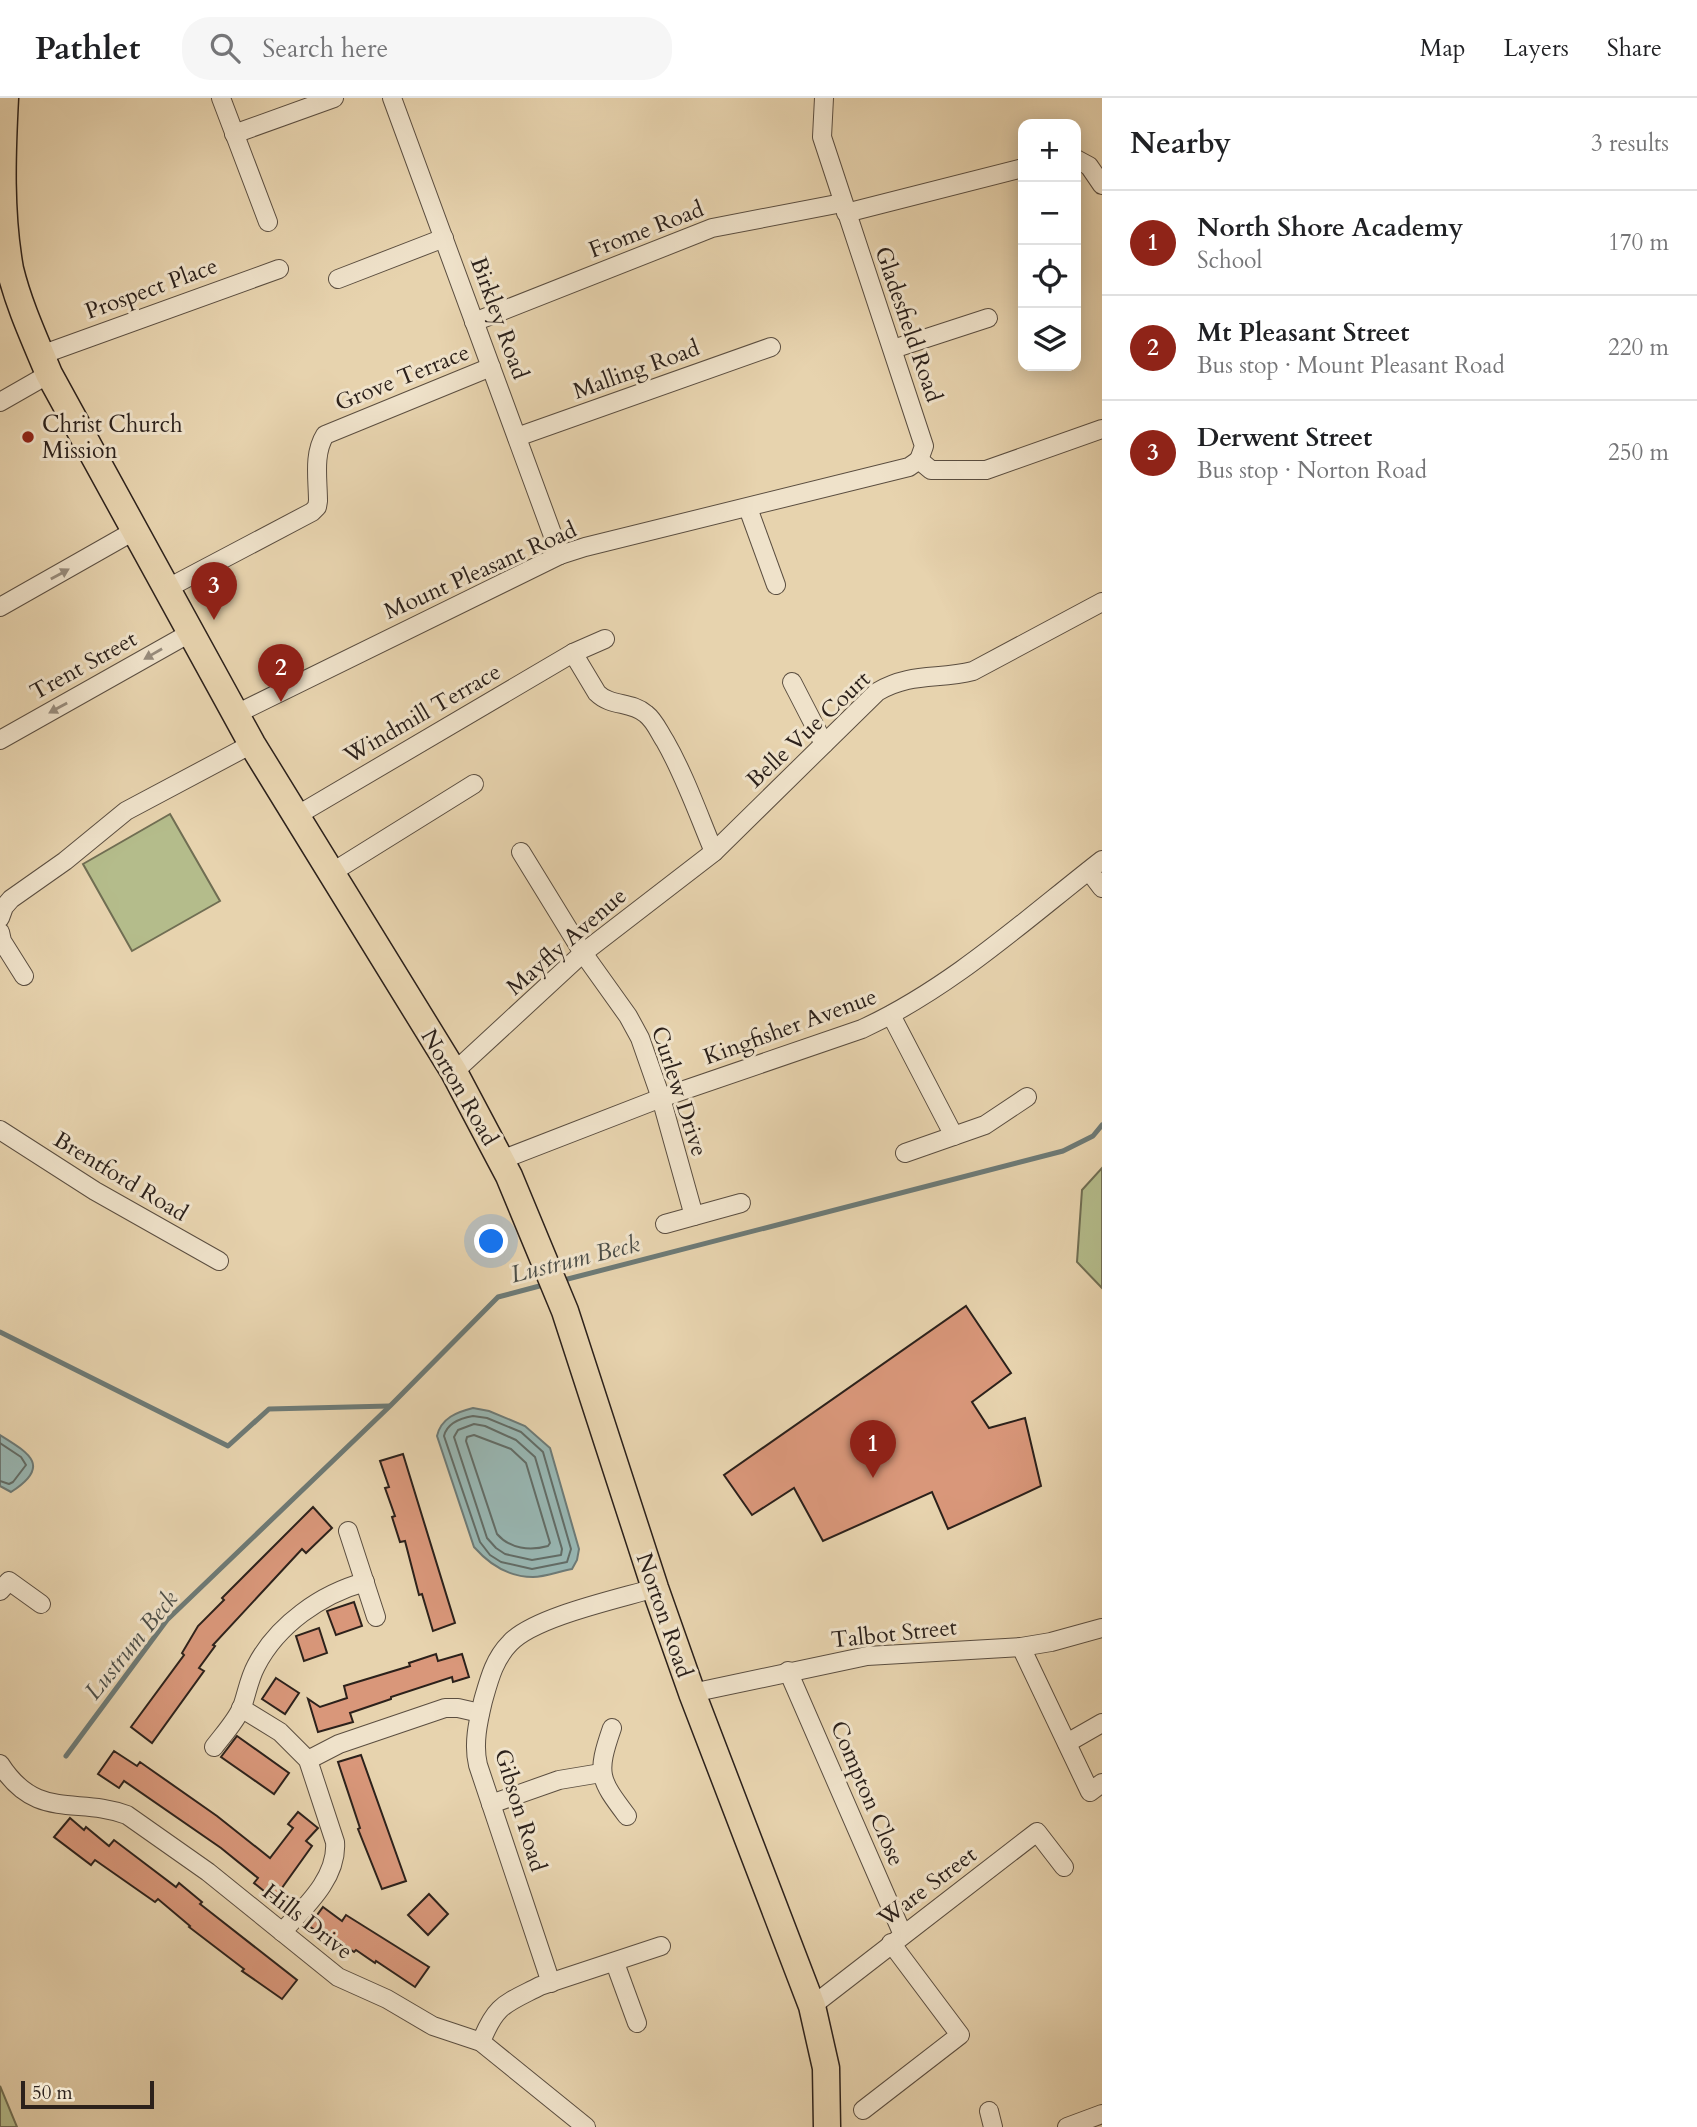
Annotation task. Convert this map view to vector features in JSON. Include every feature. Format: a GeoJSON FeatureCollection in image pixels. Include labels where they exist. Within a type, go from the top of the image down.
{"type":"FeatureCollection","features":[{"type":"Feature","properties":{"kind":"main road","name":"Norton Road"},"geometry":{"type":"LineString","coordinates":[[5,98],[0,171],[3,230],[9,268],[23,314],[45,365],[252,744],[454,1072],[501,1160],[552,1278],[692,1693],[812,2006],[826,2068],[827,2127]]}},
{"type":"Feature","properties":{"kind":"street"},"geometry":{"type":"LineString","coordinates":[[221,98],[268,222]]}},
{"type":"Feature","properties":{"kind":"street"},"geometry":{"type":"LineString","coordinates":[[234,134],[334,98]]}},
{"type":"Feature","properties":{"kind":"street","name":"Birkley Road"},"geometry":{"type":"LineString","coordinates":[[392,98],[560,555]]}},
{"type":"Feature","properties":{"kind":"street","name":"Gladesfield Road"},"geometry":{"type":"LineString","coordinates":[[824,98],[822,137],[924,446],[919,460]]}},
{"type":"Feature","properties":{"kind":"street"},"geometry":{"type":"LineString","coordinates":[[1081,162],[1089,166],[1102,184]]}},
{"type":"Feature","properties":{"kind":"street","name":"Frome Road"},"geometry":{"type":"LineString","coordinates":[[474,322],[712,228],[844,208],[1018,169]]}},
{"type":"Feature","properties":{"kind":"street"},"geometry":{"type":"LineString","coordinates":[[338,279],[444,238]]}},
{"type":"Feature","properties":{"kind":"street","name":"Prospect Place"},"geometry":{"type":"LineString","coordinates":[[0,402],[45,365],[279,269]]}},
{"type":"Feature","properties":{"kind":"street"},"geometry":{"type":"LineString","coordinates":[[893,349],[988,318]]}},
{"type":"Feature","properties":{"kind":"street","name":"Malling Road"},"geometry":{"type":"LineString","coordinates":[[517,437],[771,347]]}},
{"type":"Feature","properties":{"kind":"street","name":"Grove Terrace"},"geometry":{"type":"LineString","coordinates":[[166,589],[317,508],[318,454],[325,435],[491,367]]}},
{"type":"Feature","properties":{"kind":"street"},"geometry":{"type":"LineString","coordinates":[[919,460],[932,470],[986,470],[1102,429]]}},
{"type":"Feature","properties":{"kind":"street","name":"Mount Pleasant Road"},"geometry":{"type":"LineString","coordinates":[[236,714],[560,555],[909,467],[919,460]]}},
{"type":"Feature","properties":{"kind":"street"},"geometry":{"type":"LineString","coordinates":[[748,508],[776,586]]}},
{"type":"Feature","properties":{"kind":"street"},"geometry":{"type":"LineString","coordinates":[[0,607],[134,531]]}},
{"type":"Feature","properties":{"kind":"street","name":"Belle Vue Court"},"geometry":{"type":"LineString","coordinates":[[714,852],[867,701],[887,686],[920,676],[973,671],[1102,602]]}},
{"type":"Feature","properties":{"kind":"street","name":"Trent Street"},"geometry":{"type":"LineString","coordinates":[[0,740],[190,633]]}},
{"type":"Feature","properties":{"kind":"street","name":"Windmill Terrace"},"geometry":{"type":"LineString","coordinates":[[296,816],[573,653],[605,639]]}},
{"type":"Feature","properties":{"kind":"street"},"geometry":{"type":"LineString","coordinates":[[573,653],[602,699],[636,707],[652,719],[678,765],[714,852]]}},
{"type":"Feature","properties":{"kind":"street"},"geometry":{"type":"LineString","coordinates":[[792,681],[824,744]]}},
{"type":"Feature","properties":{"kind":"street"},"geometry":{"type":"LineString","coordinates":[[0,918],[11,899],[65,861],[126,811],[252,744]]}},
{"type":"Feature","properties":{"kind":"street"},"geometry":{"type":"LineString","coordinates":[[331,873],[474,784]]}},
{"type":"Feature","properties":{"kind":"street","name":"Curlew Drive"},"geometry":{"type":"LineString","coordinates":[[521,852],[583,953],[628,1016],[640,1038],[661,1098],[694,1216]]}},
{"type":"Feature","properties":{"kind":"street","name":"Mayfly Avenue"},"geometry":{"type":"LineString","coordinates":[[454,1072],[583,953],[714,852]]}},
{"type":"Feature","properties":{"kind":"street"},"geometry":{"type":"LineString","coordinates":[[1095,865],[1102,888]]}},
{"type":"Feature","properties":{"kind":"street","name":"Kingfisher Avenue"},"geometry":{"type":"LineString","coordinates":[[501,1160],[661,1098],[862,1029],[891,1015],[942,985],[1095,865]]}},
{"type":"Feature","properties":{"kind":"street"},"geometry":{"type":"LineString","coordinates":[[0,932],[2,941],[24,975]]}},
{"type":"Feature","properties":{"kind":"street"},"geometry":{"type":"LineString","coordinates":[[891,1015],[954,1136]]}},
{"type":"Feature","properties":{"kind":"street"},"geometry":{"type":"LineString","coordinates":[[905,1153],[985,1125],[1027,1097]]}},
{"type":"Feature","properties":{"kind":"street","name":"Brentford Road"},"geometry":{"type":"LineString","coordinates":[[0,1130],[95,1191],[220,1259]]}},
{"type":"Feature","properties":{"kind":"street"},"geometry":{"type":"LineString","coordinates":[[665,1224],[741,1203]]}},
{"type":"Feature","properties":{"kind":"street"},"geometry":{"type":"LineString","coordinates":[[348,1531],[376,1617]]}},
{"type":"Feature","properties":{"kind":"street"},"geometry":{"type":"LineString","coordinates":[[0,1591],[9,1581],[41,1604]]}},
{"type":"Feature","properties":{"kind":"street"},"geometry":{"type":"LineString","coordinates":[[214,1747],[241,1708],[255,1667],[274,1640],[317,1601],[345,1587],[365,1582]]}},
{"type":"Feature","properties":{"kind":"street","name":"Gibson Road"},"geometry":{"type":"LineString","coordinates":[[551,1983],[475,1753],[480,1713],[496,1662],[519,1635],[545,1621],[655,1588]]}},
{"type":"Feature","properties":{"kind":"street","name":"Talbot Street"},"geometry":{"type":"LineString","coordinates":[[692,1693],[867,1656],[1021,1647],[1102,1628]]}},
{"type":"Feature","properties":{"kind":"street"},"geometry":{"type":"LineString","coordinates":[[1021,1647],[1067,1742],[1096,1788]]}},
{"type":"Feature","properties":{"kind":"street","name":"Compton Close"},"geometry":{"type":"LineString","coordinates":[[788,1671],[897,1939],[960,2035],[863,2110]]}},
{"type":"Feature","properties":{"kind":"street"},"geometry":{"type":"LineString","coordinates":[[241,1708],[280,1732],[308,1760],[332,1830],[336,1853],[330,1873],[282,1932]]}},
{"type":"Feature","properties":{"kind":"street"},"geometry":{"type":"LineString","coordinates":[[308,1760],[339,1744],[445,1708],[480,1713]]}},
{"type":"Feature","properties":{"kind":"street"},"geometry":{"type":"LineString","coordinates":[[1067,1742],[1102,1723]]}},
{"type":"Feature","properties":{"kind":"street"},"geometry":{"type":"LineString","coordinates":[[612,1728],[603,1753],[601,1773],[606,1788],[627,1816]]}},
{"type":"Feature","properties":{"kind":"street","name":"Hills Drive"},"geometry":{"type":"LineString","coordinates":[[0,1765],[6,1775],[39,1800],[54,1805],[113,1810],[127,1815],[192,1860],[348,1983],[387,1999],[433,2026],[481,2042],[586,2127]]}},
{"type":"Feature","properties":{"kind":"street"},"geometry":{"type":"LineString","coordinates":[[491,1804],[559,1780],[601,1773]]}},
{"type":"Feature","properties":{"kind":"street","name":"Ware Street"},"geometry":{"type":"LineString","coordinates":[[812,2006],[1037,1832],[1064,1867]]}},
{"type":"Feature","properties":{"kind":"street"},"geometry":{"type":"LineString","coordinates":[[481,2042],[494,2013],[502,2006],[551,1983],[661,1946]]}},
{"type":"Feature","properties":{"kind":"street"},"geometry":{"type":"LineString","coordinates":[[615,1963],[637,2024]]}},
{"type":"Feature","properties":{"kind":"street"},"geometry":{"type":"LineString","coordinates":[[1067,2127],[1102,2115]]}},
{"type":"Feature","properties":{"kind":"green space"},"geometry":{"type":"Polygon","coordinates":[[[170,814],[220,901],[132,951],[83,864],[170,814]]]}},
{"type":"Feature","properties":{"kind":"green space"},"geometry":{"type":"Polygon","coordinates":[[[1102,1168],[1102,1288],[1077,1262],[1082,1190],[1102,1168]]]}},
{"type":"Feature","properties":{"kind":"green space"},"geometry":{"type":"Polygon","coordinates":[[[0,2086],[17,2127],[0,2127],[0,2086]]]}},
{"type":"Feature","properties":{"kind":"water"},"geometry":{"type":"Polygon","coordinates":[[[473,1408],[489,1411],[525,1426],[550,1448],[579,1549],[572,1569],[538,1577],[516,1575],[493,1564],[474,1547],[437,1436],[446,1420],[473,1408]]]}},
{"type":"Feature","properties":{"kind":"water"},"geometry":{"type":"Polygon","coordinates":[[[0,1435],[32,1460],[31,1475],[11,1492],[0,1486],[0,1435]]]}},
{"type":"Feature","properties":{"kind":"building"},"geometry":{"type":"Polygon","coordinates":[[[966,1306],[1011,1373],[972,1402],[989,1428],[1025,1418],[1041,1486],[948,1529],[932,1492],[823,1541],[794,1488],[752,1515],[724,1475],[966,1306]]]}},
{"type":"Feature","properties":{"kind":"building"},"geometry":{"type":"Polygon","coordinates":[[[403,1454],[455,1623],[433,1631],[422,1594],[419,1595],[405,1541],[400,1542],[392,1517],[395,1516],[385,1488],[389,1487],[380,1461],[403,1454]]]}},
{"type":"Feature","properties":{"kind":"building"},"geometry":{"type":"Polygon","coordinates":[[[313,1507],[332,1528],[306,1553],[302,1549],[213,1645],[215,1646],[199,1668],[204,1671],[152,1743],[131,1727],[184,1655],[182,1653],[198,1626],[224,1600],[222,1598],[313,1507]]]}},
{"type":"Feature","properties":{"kind":"building"},"geometry":{"type":"Polygon","coordinates":[[[354,1602],[362,1626],[336,1635],[327,1611],[354,1602]]]}},
{"type":"Feature","properties":{"kind":"building"},"geometry":{"type":"Polygon","coordinates":[[[319,1628],[327,1653],[304,1661],[296,1636],[319,1628]]]}},
{"type":"Feature","properties":{"kind":"building"},"geometry":{"type":"Polygon","coordinates":[[[436,1654],[438,1661],[462,1654],[469,1677],[453,1682],[452,1677],[391,1697],[350,1713],[353,1722],[318,1732],[308,1699],[320,1707],[347,1698],[344,1686],[410,1666],[409,1663],[436,1654]]]}},
{"type":"Feature","properties":{"kind":"building"},"geometry":{"type":"Polygon","coordinates":[[[276,1678],[299,1693],[285,1714],[262,1699],[276,1678]]]}},
{"type":"Feature","properties":{"kind":"building"},"geometry":{"type":"Polygon","coordinates":[[[237,1736],[289,1773],[274,1794],[221,1757],[237,1736]]]}},
{"type":"Feature","properties":{"kind":"building"},"geometry":{"type":"Polygon","coordinates":[[[114,1751],[137,1766],[140,1762],[217,1816],[270,1858],[293,1828],[288,1824],[298,1812],[318,1828],[306,1841],[312,1846],[274,1899],[254,1883],[258,1878],[221,1848],[124,1781],[119,1788],[98,1774],[114,1751]]]}},
{"type":"Feature","properties":{"kind":"building"},"geometry":{"type":"Polygon","coordinates":[[[361,1755],[406,1881],[382,1889],[358,1829],[360,1828],[338,1762],[361,1755]]]}},
{"type":"Feature","properties":{"kind":"building"},"geometry":{"type":"Polygon","coordinates":[[[70,1818],[109,1846],[114,1840],[176,1887],[179,1883],[202,1902],[200,1904],[297,1980],[282,1999],[242,1971],[244,1969],[189,1927],[158,1899],[155,1902],[95,1860],[91,1865],[54,1837],[70,1818]]]}},
{"type":"Feature","properties":{"kind":"building"},"geometry":{"type":"Polygon","coordinates":[[[429,1894],[448,1914],[428,1935],[408,1915],[429,1894]]]}},
{"type":"Feature","properties":{"kind":"building"},"geometry":{"type":"Polygon","coordinates":[[[323,1907],[342,1921],[346,1915],[429,1967],[415,1987],[376,1961],[375,1963],[356,1950],[354,1952],[325,1931],[322,1935],[309,1926],[323,1907]]]}},
{"type":"Feature","properties":{"kind":"waterway","name":"Lustrum Beck"},"geometry":{"type":"LineString","coordinates":[[560,1281],[1063,1151],[1093,1136],[1102,1125]]}},
{"type":"Feature","properties":{"kind":"waterway","name":"Lustrum Beck"},"geometry":{"type":"LineString","coordinates":[[66,1756],[167,1620],[390,1406],[498,1297],[547,1284]]}},
{"type":"Feature","properties":{"kind":"waterway"},"geometry":{"type":"LineString","coordinates":[[0,1332],[228,1446],[269,1409],[389,1406]]}},
{"type":"Feature","properties":{"kind":"place","name":"Christ Church Mission"},"geometry":{"type":"Point","coordinates":[28,437]}},
{"type":"Feature","properties":{"kind":"place","name":"Derwent Street"},"geometry":{"type":"Point","coordinates":[214,620]}},
{"type":"Feature","properties":{"kind":"place","name":"Mt Pleasant Street"},"geometry":{"type":"Point","coordinates":[281,702]}},
{"type":"Feature","properties":{"kind":"place","name":"North Shore Academy"},"geometry":{"type":"Point","coordinates":[873,1478]}}]}
